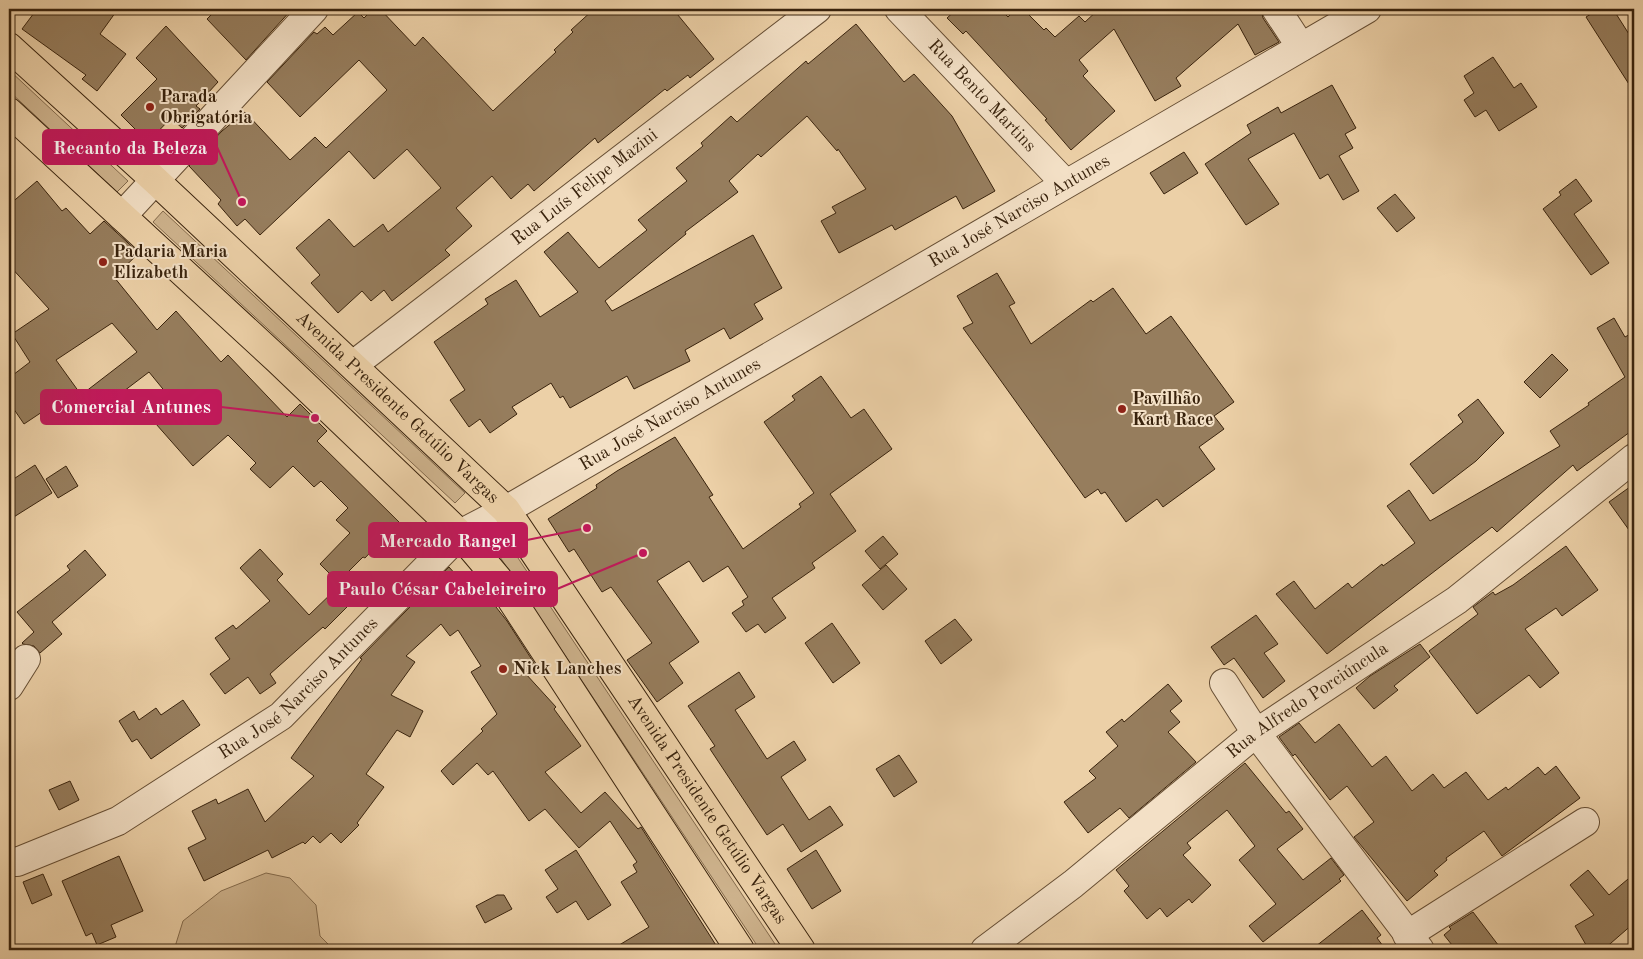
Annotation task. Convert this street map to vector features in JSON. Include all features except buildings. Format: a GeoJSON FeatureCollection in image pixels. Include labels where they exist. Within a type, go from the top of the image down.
{"type":"FeatureCollection","features":[{"type":"Feature","properties":{"kind":"main road","name":"Avenida Presidente Getúlio Vargas"},"geometry":{"type":"LineString","coordinates":[[9,47],[353,364],[506,510],[801,950]]}},
{"type":"Feature","properties":{"kind":"main road"},"geometry":{"type":"LineString","coordinates":[[9,112],[278,360],[460,534],[498,579],[740,950]]}},
{"type":"Feature","properties":{"kind":"street"},"geometry":{"type":"LineString","coordinates":[[122,216],[314,9]]}},
{"type":"Feature","properties":{"kind":"street","name":"Rua Luís Felipe Mazini"},"geometry":{"type":"LineString","coordinates":[[353,364],[817,9]]}},
{"type":"Feature","properties":{"kind":"street","name":"Rua Bento Martins"},"geometry":{"type":"LineString","coordinates":[[899,9],[1065,183]]}},
{"type":"Feature","properties":{"kind":"street"},"geometry":{"type":"LineString","coordinates":[[1276,9],[1301,47]]}},
{"type":"Feature","properties":{"kind":"street","name":"Rua José Narciso Antunes"},"geometry":{"type":"LineString","coordinates":[[9,861],[17,862],[118,821],[281,716],[460,534],[506,510],[1367,9]]}},
{"type":"Feature","properties":{"kind":"street","name":"Rua Alfredo Porciúncula"},"geometry":{"type":"LineString","coordinates":[[986,950],[1073,884],[1256,733],[1457,600],[1634,458]]}},
{"type":"Feature","properties":{"kind":"street"},"geometry":{"type":"LineString","coordinates":[[9,686],[26,659]]}},
{"type":"Feature","properties":{"kind":"street"},"geometry":{"type":"LineString","coordinates":[[1224,683],[1256,733],[1414,942],[1585,822]]}},
{"type":"Feature","properties":{"kind":"shaded area"},"geometry":{"type":"Polygon","coordinates":[[[9,70],[128,181],[117,192],[9,91],[9,70]]]}},
{"type":"Feature","properties":{"kind":"shaded area"},"geometry":{"type":"Polygon","coordinates":[[[163,211],[465,493],[455,503],[153,222],[163,211]]]}},
{"type":"Feature","properties":{"kind":"shaded area"},"geometry":{"type":"Polygon","coordinates":[[[512,549],[779,950],[760,950],[500,557],[512,549]]]}},
{"type":"Feature","properties":{"kind":"shaded area"},"geometry":{"type":"Polygon","coordinates":[[[266,873],[290,878],[316,905],[320,936],[334,950],[174,950],[183,921],[221,891],[266,873]]]}},
{"type":"Feature","properties":{"kind":"place","name":"Parada Obrigatória"},"geometry":{"type":"Point","coordinates":[150,107]}},
{"type":"Feature","properties":{"kind":"place","name":"Recanto da Beleza"},"geometry":{"type":"Point","coordinates":[242,202]}},
{"type":"Feature","properties":{"kind":"place","name":"Padaria Maria Elizabeth"},"geometry":{"type":"Point","coordinates":[103,262]}},
{"type":"Feature","properties":{"kind":"place","name":"Pavilhão Kart Race"},"geometry":{"type":"Point","coordinates":[1122,409]}},
{"type":"Feature","properties":{"kind":"place","name":"Comercial Antunes"},"geometry":{"type":"Point","coordinates":[315,418]}},
{"type":"Feature","properties":{"kind":"place","name":"Mercado Rangel"},"geometry":{"type":"Point","coordinates":[587,528]}},
{"type":"Feature","properties":{"kind":"place","name":"Paulo César Cabeleireiro"},"geometry":{"type":"Point","coordinates":[643,553]}},
{"type":"Feature","properties":{"kind":"place","name":"Nick Lanches"},"geometry":{"type":"Point","coordinates":[503,669]}}]}
